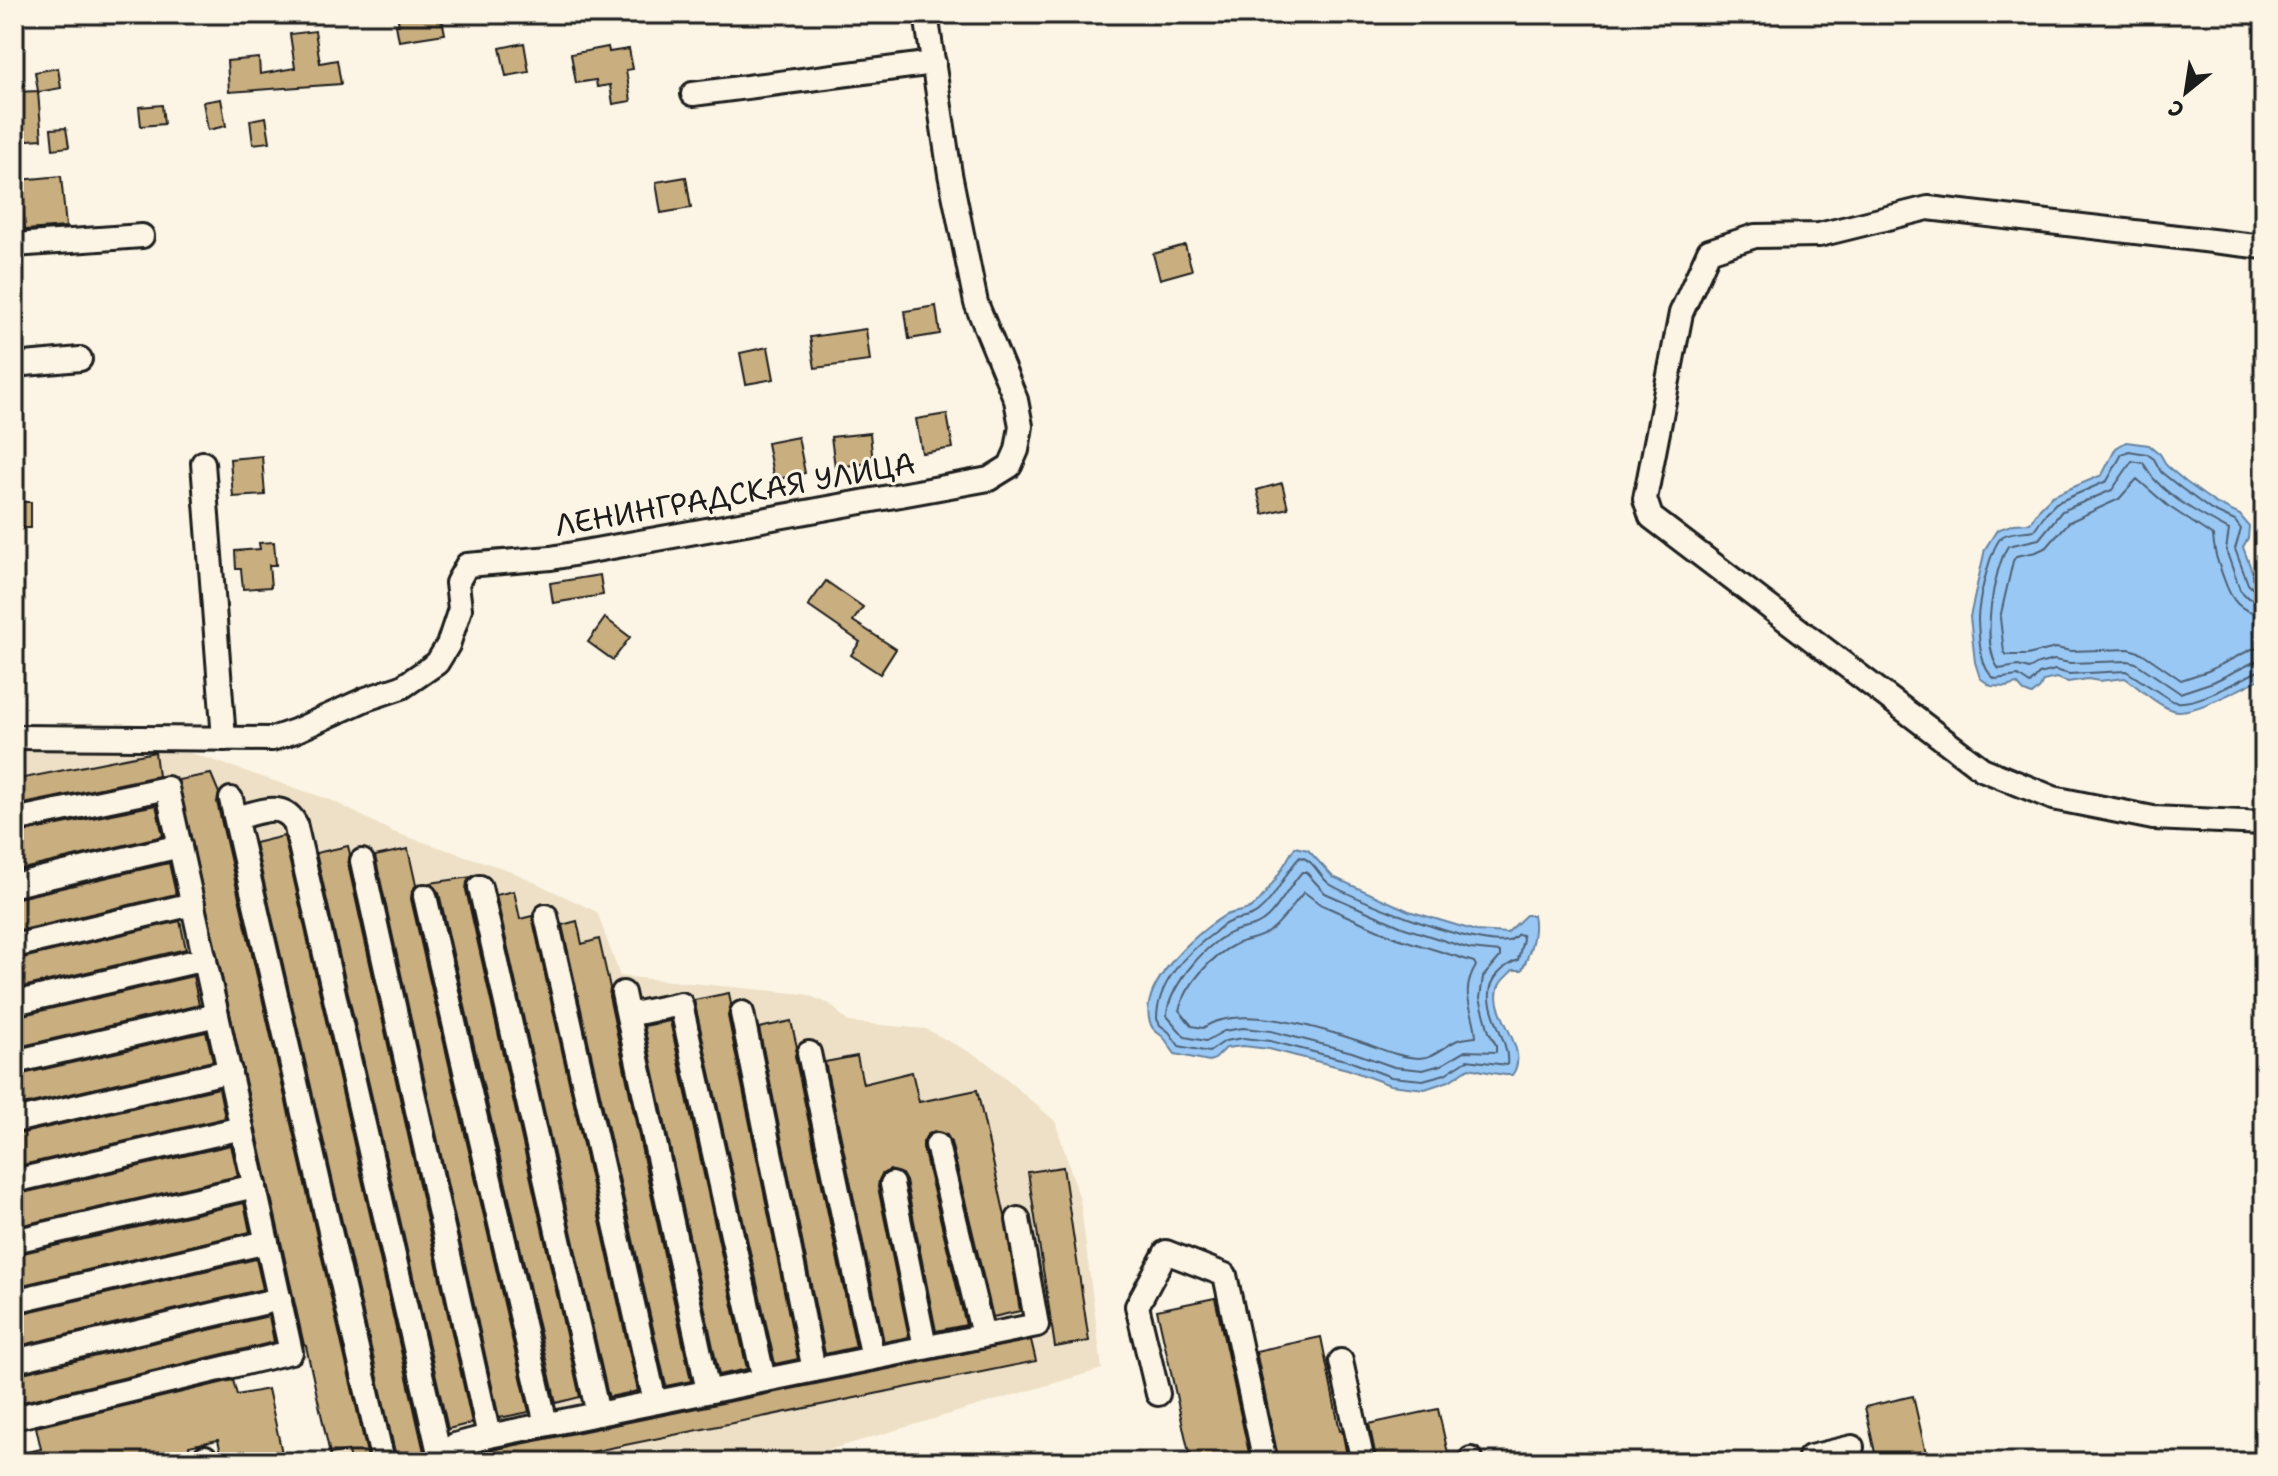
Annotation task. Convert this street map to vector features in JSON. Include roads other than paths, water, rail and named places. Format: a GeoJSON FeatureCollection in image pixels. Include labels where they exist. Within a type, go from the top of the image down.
{"type":"FeatureCollection","features":[{"type":"Feature","properties":{"kind":"street"},"geometry":{"type":"LineString","coordinates":[[693,94],[934,63],[926,14]]}},
{"type":"Feature","properties":{"kind":"street","name":"ЛЕНИНГРАДСКАЯ УЛИЦА"},"geometry":{"type":"LineString","coordinates":[[224,739],[272,739],[402,687],[437,663],[448,645],[460,609],[457,583],[467,565],[551,558],[989,479],[1010,466],[1017,450],[1021,426],[1016,400],[976,303],[950,174],[934,63]]}},
{"type":"Feature","properties":{"kind":"street"},"geometry":{"type":"LineString","coordinates":[[2264,247],[1928,208],[1819,235],[1755,236],[1709,251],[1681,313],[1645,499],[1651,517],[1982,769],[2053,798],[2153,818],[2264,823]]}},
{"type":"Feature","properties":{"kind":"street"},"geometry":{"type":"LineString","coordinates":[[14,245],[142,236]]}},
{"type":"Feature","properties":{"kind":"street"},"geometry":{"type":"LineString","coordinates":[[14,365],[80,359]]}},
{"type":"Feature","properties":{"kind":"street"},"geometry":{"type":"LineString","coordinates":[[14,737],[224,739],[203,463]]}},
{"type":"Feature","properties":{"kind":"street"},"geometry":{"type":"LineString","coordinates":[[14,820],[167,788],[291,1352],[14,1418]]}},
{"type":"Feature","properties":{"kind":"street"},"geometry":{"type":"LineString","coordinates":[[383,1462],[234,809],[274,808],[287,813],[295,823],[437,1460],[455,1445],[489,1436],[1037,1325],[1018,1219]]}},
{"type":"Feature","properties":{"kind":"street"},"geometry":{"type":"LineString","coordinates":[[14,885],[180,846]]}},
{"type":"Feature","properties":{"kind":"street"},"geometry":{"type":"LineString","coordinates":[[362,861],[489,1436]]}},
{"type":"Feature","properties":{"kind":"street"},"geometry":{"type":"LineString","coordinates":[[480,887],[598,1414]]}},
{"type":"Feature","properties":{"kind":"street"},"geometry":{"type":"LineString","coordinates":[[425,896],[546,1424]]}},
{"type":"Feature","properties":{"kind":"street"},"geometry":{"type":"LineString","coordinates":[[14,946],[193,904]]}},
{"type":"Feature","properties":{"kind":"street"},"geometry":{"type":"LineString","coordinates":[[546,916],[655,1402]]}},
{"type":"Feature","properties":{"kind":"street"},"geometry":{"type":"LineString","coordinates":[[14,1003],[205,959]]}},
{"type":"Feature","properties":{"kind":"street"},"geometry":{"type":"LineString","coordinates":[[708,1391],[626,1004],[681,1004],[764,1380]]}},
{"type":"Feature","properties":{"kind":"street"},"geometry":{"type":"LineString","coordinates":[[742,1013],[814,1370]]}},
{"type":"Feature","properties":{"kind":"street"},"geometry":{"type":"LineString","coordinates":[[14,1062],[217,1015]]}},
{"type":"Feature","properties":{"kind":"street"},"geometry":{"type":"LineString","coordinates":[[809,1053],[873,1358]]}},
{"type":"Feature","properties":{"kind":"street"},"geometry":{"type":"LineString","coordinates":[[14,1121],[230,1071]]}},
{"type":"Feature","properties":{"kind":"street"},"geometry":{"type":"LineString","coordinates":[[14,1181],[242,1128]]}},
{"type":"Feature","properties":{"kind":"street"},"geometry":{"type":"LineString","coordinates":[[937,1145],[983,1335]]}},
{"type":"Feature","properties":{"kind":"street"},"geometry":{"type":"LineString","coordinates":[[892,1184],[925,1347]]}},
{"type":"Feature","properties":{"kind":"street"},"geometry":{"type":"LineString","coordinates":[[14,1241],[255,1186]]}},
{"type":"Feature","properties":{"kind":"street"},"geometry":{"type":"LineString","coordinates":[[14,1301],[267,1242]]}},
{"type":"Feature","properties":{"kind":"street"},"geometry":{"type":"LineString","coordinates":[[1158,1394],[1137,1306],[1166,1252],[1225,1275],[1265,1462]]}},
{"type":"Feature","properties":{"kind":"street"},"geometry":{"type":"LineString","coordinates":[[14,1361],[280,1299]]}},
{"type":"Feature","properties":{"kind":"street"},"geometry":{"type":"LineString","coordinates":[[1341,1361],[1363,1462]]}},
{"type":"Feature","properties":{"kind":"street"},"geometry":{"type":"LineString","coordinates":[[1811,1462],[1810,1457],[1852,1447]]}},
{"type":"Feature","properties":{"kind":"water"},"geometry":{"type":"Polygon","coordinates":[[[2126,442],[2149,445],[2186,482],[2215,503],[2240,515],[2249,526],[2243,547],[2256,582],[2264,585],[2264,677],[2218,700],[2181,711],[2160,704],[2125,678],[2068,682],[2056,678],[2043,681],[2032,695],[2017,684],[1991,686],[1980,678],[1975,662],[1970,617],[1985,549],[1997,530],[2030,523],[2052,496],[2102,475],[2116,448],[2126,442]]]}},
{"type":"Feature","properties":{"kind":"water"},"geometry":{"type":"Polygon","coordinates":[[[1295,847],[1308,850],[1333,877],[1409,911],[1476,931],[1507,933],[1526,915],[1533,915],[1533,936],[1522,970],[1513,970],[1506,977],[1497,995],[1498,1006],[1517,1053],[1517,1064],[1512,1075],[1469,1068],[1449,1081],[1425,1089],[1390,1085],[1347,1069],[1269,1049],[1226,1048],[1209,1061],[1175,1054],[1151,1025],[1148,1010],[1159,979],[1183,949],[1211,925],[1226,915],[1256,904],[1295,847]]]}}]}
